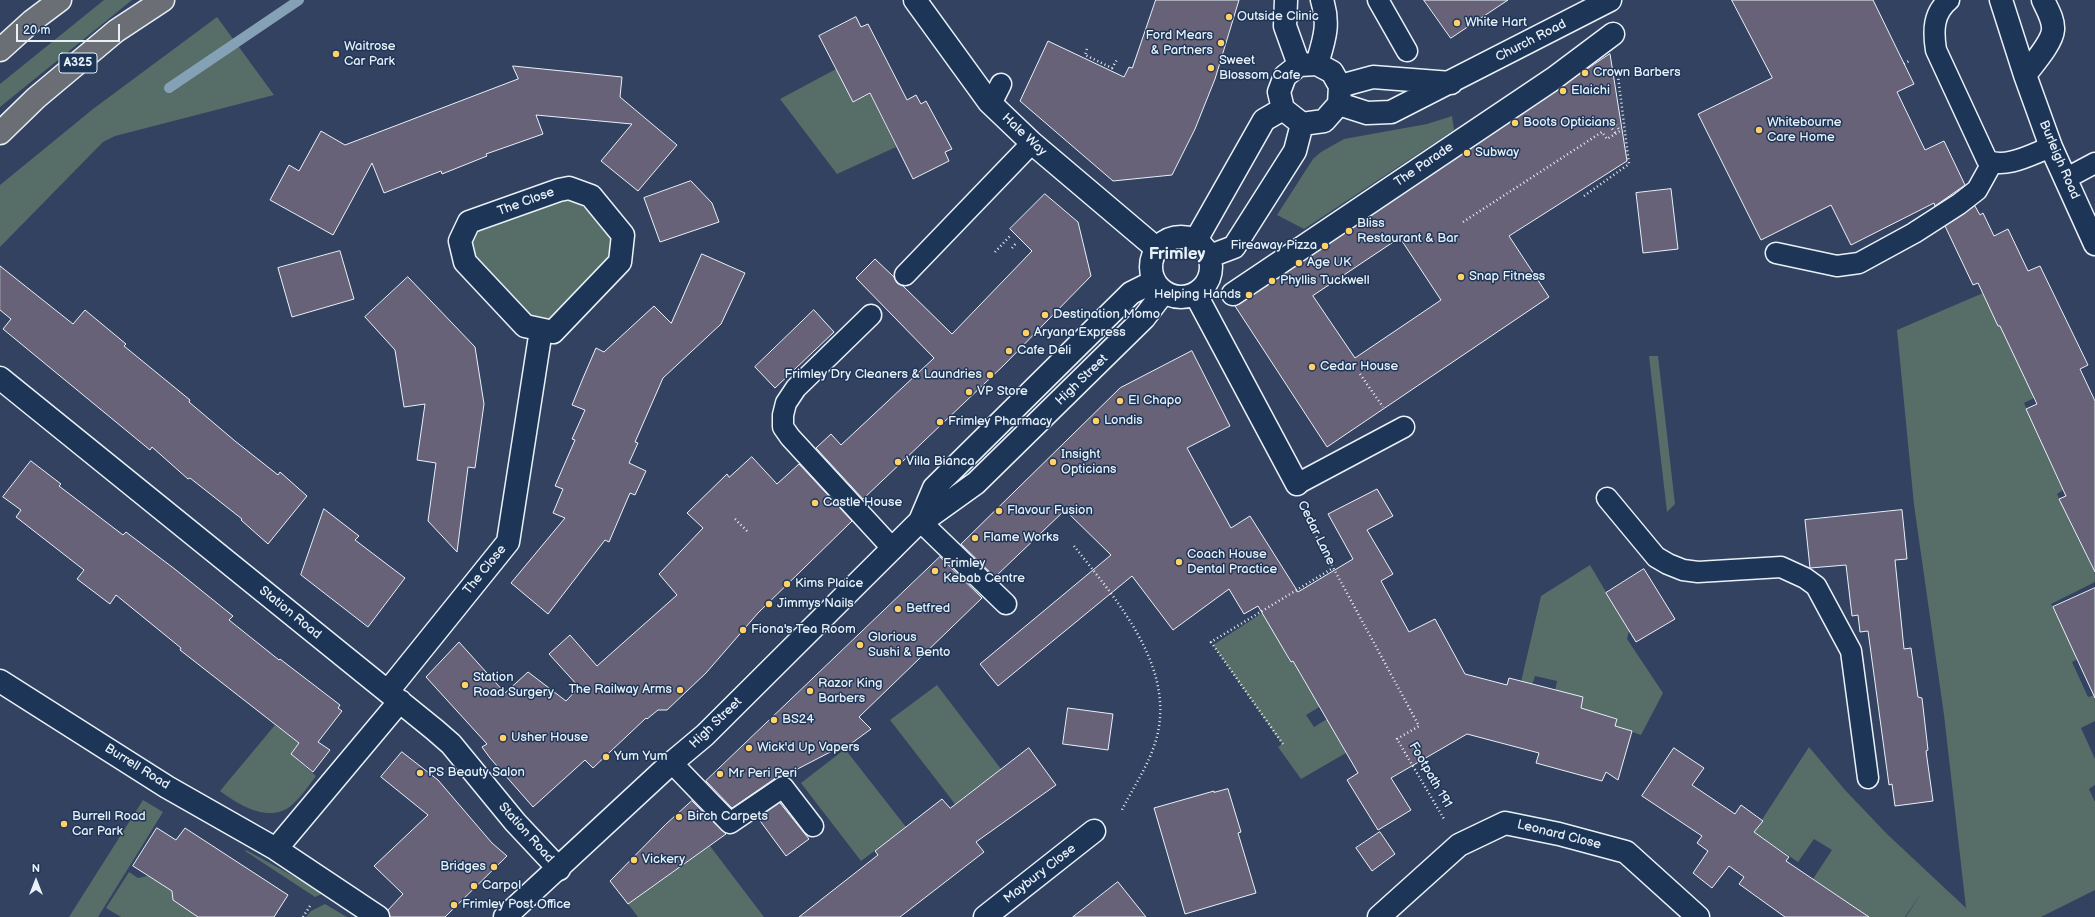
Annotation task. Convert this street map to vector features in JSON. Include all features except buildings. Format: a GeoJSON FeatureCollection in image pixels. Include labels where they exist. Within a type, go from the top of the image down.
{"type":"FeatureCollection","features":[{"type":"Feature","properties":{"kind":"main road"},"geometry":{"type":"LineString","coordinates":[[0,50],[32,21],[60,0]]}},
{"type":"Feature","properties":{"kind":"main road","name":"A325"},"geometry":{"type":"LineString","coordinates":[[0,133],[36,98],[116,31],[163,0]]}},
{"type":"Feature","properties":{"kind":"street","name":"Hale Way"},"geometry":{"type":"LineString","coordinates":[[915,0],[991,104],[1032,143],[1156,248]]}},
{"type":"Feature","properties":{"kind":"street"},"geometry":{"type":"LineString","coordinates":[[1286,0],[1285,26],[1308,64],[1332,72],[1340,95]]}},
{"type":"Feature","properties":{"kind":"street"},"geometry":{"type":"LineString","coordinates":[[1322,0],[1326,12],[1327,28],[1308,64],[1285,76],[1279,92],[1283,109],[1302,124],[1324,121],[1340,95],[1373,77],[1451,83]]}},
{"type":"Feature","properties":{"kind":"street","name":"Church Road"},"geometry":{"type":"LineString","coordinates":[[1340,95],[1367,113],[1391,112],[1451,83],[1586,6],[1610,0]]}},
{"type":"Feature","properties":{"kind":"street","name":"Burleigh Road"},"geometry":{"type":"LineString","coordinates":[[2001,0],[2025,75],[2052,147],[2095,244]]}},
{"type":"Feature","properties":{"kind":"street"},"geometry":{"type":"LineString","coordinates":[[2025,75],[2050,39],[2053,30],[2052,22],[2043,0]]}},
{"type":"Feature","properties":{"kind":"street","name":"The Parade"},"geometry":{"type":"LineString","coordinates":[[1233,294],[1553,79],[1613,34]]}},
{"type":"Feature","properties":{"kind":"street"},"geometry":{"type":"LineString","coordinates":[[1196,240],[1264,120],[1283,109]]}},
{"type":"Feature","properties":{"kind":"street"},"geometry":{"type":"LineString","coordinates":[[1210,256],[1234,247],[1295,151],[1302,124]]}},
{"type":"Feature","properties":{"kind":"street","name":"The Close"},"geometry":{"type":"LineString","coordinates":[[569,188],[591,196],[623,235],[620,262],[553,332],[541,330],[525,326],[465,262],[460,241],[469,222],[559,190],[569,188]]}},
{"type":"Feature","properties":{"kind":"street"},"geometry":{"type":"LineString","coordinates":[[1174,236],[1196,240],[1210,256],[1210,278],[1196,294],[1179,299],[1158,287],[1150,264],[1156,248],[1174,236]]}},
{"type":"Feature","properties":{"kind":"street","name":"High Street"},"geometry":{"type":"LineString","coordinates":[[506,917],[705,735],[893,549],[920,521],[934,488],[962,458],[1131,293],[1158,287]]}},
{"type":"Feature","properties":{"kind":"street","name":"Cedar Lane"},"geometry":{"type":"LineString","coordinates":[[1196,294],[1297,484]]}},
{"type":"Feature","properties":{"kind":"street","name":"The Close"},"geometry":{"type":"LineString","coordinates":[[394,696],[508,542],[541,330]]}},
{"type":"Feature","properties":{"kind":"street","name":"Station Road"},"geometry":{"type":"LineString","coordinates":[[0,378],[394,696],[451,744],[515,822],[559,869]]}},
{"type":"Feature","properties":{"kind":"street","name":"Burrell Road"},"geometry":{"type":"LineString","coordinates":[[2,686],[167,787],[276,849],[378,917]]}},
{"type":"Feature","properties":{"kind":"street"},"geometry":{"type":"LineString","coordinates":[[276,849],[394,696]]}},
{"type":"Feature","properties":{"kind":"street","name":"Leonard Close"},"geometry":{"type":"LineString","coordinates":[[1379,917],[1459,845],[1505,822],[1559,834],[1626,852],[1698,917]]}},
{"type":"Feature","properties":{"kind":"street","name":"Maybury Close"},"geometry":{"type":"LineString","coordinates":[[985,917],[1094,831]]}},
{"type":"Feature","properties":{"kind":"lane"},"geometry":{"type":"LineString","coordinates":[[1378,0],[1407,51]]}},
{"type":"Feature","properties":{"kind":"lane"},"geometry":{"type":"LineString","coordinates":[[1949,0],[1938,11],[1935,20],[1934,35],[1936,50],[1987,160],[2002,163],[2052,147]]}},
{"type":"Feature","properties":{"kind":"lane"},"geometry":{"type":"LineString","coordinates":[[991,104],[1001,84]]}},
{"type":"Feature","properties":{"kind":"lane"},"geometry":{"type":"LineString","coordinates":[[905,275],[1032,143]]}},
{"type":"Feature","properties":{"kind":"lane"},"geometry":{"type":"LineString","coordinates":[[1776,253],[1837,266],[1859,263],[1914,233],[1959,204],[1977,190],[1992,162]]}},
{"type":"Feature","properties":{"kind":"lane"},"geometry":{"type":"LineString","coordinates":[[2065,179],[2095,163]]}},
{"type":"Feature","properties":{"kind":"lane"},"geometry":{"type":"LineString","coordinates":[[871,315],[796,388],[786,403],[783,415],[783,426],[790,437],[893,549]]}},
{"type":"Feature","properties":{"kind":"lane"},"geometry":{"type":"LineString","coordinates":[[1297,484],[1404,426]]}},
{"type":"Feature","properties":{"kind":"lane"},"geometry":{"type":"LineString","coordinates":[[1607,498],[1656,557],[1668,564],[1683,570],[1698,572],[1781,567],[1806,578],[1816,586],[1851,651],[1868,778]]}},
{"type":"Feature","properties":{"kind":"lane"},"geometry":{"type":"LineString","coordinates":[[920,521],[1006,604]]}},
{"type":"Feature","properties":{"kind":"lane"},"geometry":{"type":"LineString","coordinates":[[672,764],[730,822],[783,787],[813,826]]}},
{"type":"Feature","properties":{"kind":"path"},"geometry":{"type":"LineString","coordinates":[[1584,196],[1630,164],[1613,34]]}},
{"type":"Feature","properties":{"kind":"path"},"geometry":{"type":"LineString","coordinates":[[1087,49],[1085,55],[1112,68],[1118,58]]}},
{"type":"Feature","properties":{"kind":"path"},"geometry":{"type":"LineString","coordinates":[[1463,222],[1602,132],[1607,139],[1620,131],[1610,116]]}},
{"type":"Feature","properties":{"kind":"path"},"geometry":{"type":"LineString","coordinates":[[1605,118],[1615,134],[1626,128]]}},
{"type":"Feature","properties":{"kind":"path"},"geometry":{"type":"LineString","coordinates":[[995,252],[1010,236]]}},
{"type":"Feature","properties":{"kind":"path"},"geometry":{"type":"LineString","coordinates":[[1012,248],[1017,242]]}},
{"type":"Feature","properties":{"kind":"path"},"geometry":{"type":"LineString","coordinates":[[1360,374],[1384,408]]}},
{"type":"Feature","properties":{"kind":"path","name":"Cedar Lane"},"geometry":{"type":"LineString","coordinates":[[1297,484],[1298,504],[1419,726]]}},
{"type":"Feature","properties":{"kind":"path"},"geometry":{"type":"LineString","coordinates":[[735,519],[748,532]]}},
{"type":"Feature","properties":{"kind":"path"},"geometry":{"type":"LineString","coordinates":[[1074,546],[1109,592],[1133,627],[1153,666],[1159,685],[1161,702],[1159,727],[1153,748],[1121,812]]}},
{"type":"Feature","properties":{"kind":"path"},"geometry":{"type":"LineString","coordinates":[[1283,744],[1211,642],[1333,568]]}},
{"type":"Feature","properties":{"kind":"path","name":"Footpath 191"},"geometry":{"type":"LineString","coordinates":[[1419,726],[1397,739],[1446,823]]}},
{"type":"Feature","properties":{"kind":"path"},"geometry":{"type":"LineString","coordinates":[[302,917],[312,902]]}},
{"type":"Feature","properties":{"kind":"green space"},"geometry":{"type":"Polygon","coordinates":[[[104,0],[132,0],[0,107],[0,84],[104,0]]]}},
{"type":"Feature","properties":{"kind":"green space"},"geometry":{"type":"Polygon","coordinates":[[[217,17],[274,95],[115,136],[103,142],[0,247],[0,185],[93,109],[217,17]]]}},
{"type":"Feature","properties":{"kind":"green space"},"geometry":{"type":"Polygon","coordinates":[[[836,69],[853,102],[870,94],[896,147],[837,174],[780,99],[836,69]]]}},
{"type":"Feature","properties":{"kind":"green space"},"geometry":{"type":"Polygon","coordinates":[[[1452,116],[1454,130],[1304,229],[1277,215],[1313,159],[1321,152],[1344,139],[1427,124],[1452,116]]]}},
{"type":"Feature","properties":{"kind":"green space"},"geometry":{"type":"Polygon","coordinates":[[[570,198],[585,208],[612,240],[609,263],[559,316],[547,320],[535,320],[474,257],[471,244],[472,234],[482,224],[570,198]]]}},
{"type":"Feature","properties":{"kind":"green space"},"geometry":{"type":"Polygon","coordinates":[[[1983,293],[1998,326],[2016,318],[2034,398],[2024,403],[2034,425],[2063,455],[2050,462],[2063,490],[2057,494],[2095,573],[2095,582],[2051,604],[2060,622],[2088,654],[2072,662],[2088,697],[2095,695],[2095,721],[2081,728],[2095,759],[2095,785],[2089,789],[2095,802],[2095,890],[2041,917],[1906,917],[1922,892],[1905,917],[1869,917],[1813,879],[1832,850],[1814,839],[1798,862],[1754,832],[1809,747],[1845,790],[1887,834],[1966,908],[1944,715],[1914,505],[1897,330],[1983,293]]]}},
{"type":"Feature","properties":{"kind":"green space"},"geometry":{"type":"Polygon","coordinates":[[[1649,356],[1658,356],[1675,504],[1667,512],[1649,356]]]}},
{"type":"Feature","properties":{"kind":"green space"},"geometry":{"type":"Polygon","coordinates":[[[1590,565],[1629,631],[1627,639],[1663,693],[1641,735],[1615,726],[1617,718],[1596,713],[1579,715],[1583,698],[1555,691],[1557,681],[1535,676],[1532,685],[1521,682],[1541,596],[1590,565]]]}},
{"type":"Feature","properties":{"kind":"green space"},"geometry":{"type":"Polygon","coordinates":[[[1265,611],[1290,662],[1306,653],[1312,664],[1299,672],[1312,694],[1327,685],[1334,698],[1306,715],[1314,727],[1327,719],[1346,753],[1301,779],[1278,747],[1282,744],[1213,645],[1265,611]]]}},
{"type":"Feature","properties":{"kind":"green space"},"geometry":{"type":"Polygon","coordinates":[[[937,685],[1001,769],[955,804],[890,720],[937,685]]]}},
{"type":"Feature","properties":{"kind":"green space"},"geometry":{"type":"Polygon","coordinates":[[[275,725],[299,743],[291,754],[316,776],[293,804],[284,810],[275,813],[265,813],[246,807],[220,791],[275,725]]]}},
{"type":"Feature","properties":{"kind":"green space"},"geometry":{"type":"Polygon","coordinates":[[[845,749],[906,827],[861,861],[801,783],[845,749]]]}},
{"type":"Feature","properties":{"kind":"green space"},"geometry":{"type":"Polygon","coordinates":[[[143,800],[163,812],[98,917],[69,917],[143,800]]]}},
{"type":"Feature","properties":{"kind":"green space"},"geometry":{"type":"Polygon","coordinates":[[[710,846],[764,917],[638,917],[628,904],[710,846]]]}},
{"type":"Feature","properties":{"kind":"green space"},"geometry":{"type":"Polygon","coordinates":[[[246,850],[324,893],[315,897],[245,851],[246,850]]]}},
{"type":"Feature","properties":{"kind":"green space"},"geometry":{"type":"Polygon","coordinates":[[[129,872],[138,878],[148,876],[172,891],[200,917],[121,917],[106,908],[129,872]]]}},
{"type":"Feature","properties":{"kind":"green space"},"geometry":{"type":"Polygon","coordinates":[[[325,904],[347,917],[306,917],[311,911],[325,904]]]}},
{"type":"Feature","properties":{"kind":"waterway"},"geometry":{"type":"LineString","coordinates":[[169,88],[299,0]]}},
{"type":"Feature","properties":{"kind":"place","name":"Outside Clinic"},"geometry":{"type":"Point","coordinates":[1229,17]}},
{"type":"Feature","properties":{"kind":"place","name":"White Hart"},"geometry":{"type":"Point","coordinates":[1457,23]}},
{"type":"Feature","properties":{"kind":"place","name":"Ford Mears & Partners"},"geometry":{"type":"Point","coordinates":[1221,43]}},
{"type":"Feature","properties":{"kind":"place","name":"Waitrose Car Park"},"geometry":{"type":"Point","coordinates":[336,54]}},
{"type":"Feature","properties":{"kind":"place","name":"Sweet Blossom Cafe"},"geometry":{"type":"Point","coordinates":[1211,68]}},
{"type":"Feature","properties":{"kind":"place","name":"Crown Barbers"},"geometry":{"type":"Point","coordinates":[1585,73]}},
{"type":"Feature","properties":{"kind":"place","name":"Elaichi"},"geometry":{"type":"Point","coordinates":[1563,91]}},
{"type":"Feature","properties":{"kind":"place","name":"Boots Opticians"},"geometry":{"type":"Point","coordinates":[1515,123]}},
{"type":"Feature","properties":{"kind":"place","name":"Whitebourne Care Home"},"geometry":{"type":"Point","coordinates":[1759,130]}},
{"type":"Feature","properties":{"kind":"place","name":"Subway"},"geometry":{"type":"Point","coordinates":[1467,153]}},
{"type":"Feature","properties":{"kind":"place","name":"Bliss Restaurant & Bar"},"geometry":{"type":"Point","coordinates":[1349,231]}},
{"type":"Feature","properties":{"kind":"place","name":"Fireaway Pizza"},"geometry":{"type":"Point","coordinates":[1325,246]}},
{"type":"Feature","properties":{"kind":"place","name":"Age UK"},"geometry":{"type":"Point","coordinates":[1299,263]}},
{"type":"Feature","properties":{"kind":"place","name":"Snap Fitness"},"geometry":{"type":"Point","coordinates":[1461,277]}},
{"type":"Feature","properties":{"kind":"place","name":"Phyllis Tuckwell"},"geometry":{"type":"Point","coordinates":[1272,281]}},
{"type":"Feature","properties":{"kind":"place","name":"Helping Hands"},"geometry":{"type":"Point","coordinates":[1249,295]}},
{"type":"Feature","properties":{"kind":"place","name":"Destination Momo"},"geometry":{"type":"Point","coordinates":[1045,315]}},
{"type":"Feature","properties":{"kind":"place","name":"Aryana Express"},"geometry":{"type":"Point","coordinates":[1026,333]}},
{"type":"Feature","properties":{"kind":"place","name":"Cafe Deli"},"geometry":{"type":"Point","coordinates":[1009,351]}},
{"type":"Feature","properties":{"kind":"place","name":"Cedar House"},"geometry":{"type":"Point","coordinates":[1312,367]}},
{"type":"Feature","properties":{"kind":"place","name":"Frimley Dry Cleaners & Laundries"},"geometry":{"type":"Point","coordinates":[990,375]}},
{"type":"Feature","properties":{"kind":"place","name":"VP Store"},"geometry":{"type":"Point","coordinates":[969,392]}},
{"type":"Feature","properties":{"kind":"place","name":"El Chapo"},"geometry":{"type":"Point","coordinates":[1120,401]}},
{"type":"Feature","properties":{"kind":"place","name":"Londis"},"geometry":{"type":"Point","coordinates":[1096,421]}},
{"type":"Feature","properties":{"kind":"place","name":"Frimley Pharmacy"},"geometry":{"type":"Point","coordinates":[940,422]}},
{"type":"Feature","properties":{"kind":"place","name":"Villa Bianca"},"geometry":{"type":"Point","coordinates":[898,462]}},
{"type":"Feature","properties":{"kind":"place","name":"Insight Opticians"},"geometry":{"type":"Point","coordinates":[1053,462]}},
{"type":"Feature","properties":{"kind":"place","name":"Castle House"},"geometry":{"type":"Point","coordinates":[815,503]}},
{"type":"Feature","properties":{"kind":"place","name":"Flavour Fusion"},"geometry":{"type":"Point","coordinates":[999,511]}},
{"type":"Feature","properties":{"kind":"place","name":"Flame Works"},"geometry":{"type":"Point","coordinates":[975,538]}},
{"type":"Feature","properties":{"kind":"place","name":"Coach House Dental Practice"},"geometry":{"type":"Point","coordinates":[1179,562]}},
{"type":"Feature","properties":{"kind":"place","name":"Frimley Kebab Centre"},"geometry":{"type":"Point","coordinates":[935,571]}},
{"type":"Feature","properties":{"kind":"place","name":"Kims Plaice"},"geometry":{"type":"Point","coordinates":[787,584]}},
{"type":"Feature","properties":{"kind":"place","name":"Jimmys Nails"},"geometry":{"type":"Point","coordinates":[769,604]}},
{"type":"Feature","properties":{"kind":"place","name":"Betfred"},"geometry":{"type":"Point","coordinates":[898,609]}},
{"type":"Feature","properties":{"kind":"place","name":"Fiona's Tea Room"},"geometry":{"type":"Point","coordinates":[743,630]}},
{"type":"Feature","properties":{"kind":"place","name":"Glorious Sushi & Bento"},"geometry":{"type":"Point","coordinates":[860,645]}},
{"type":"Feature","properties":{"kind":"place","name":"Station Road Surgery"},"geometry":{"type":"Point","coordinates":[465,685]}},
{"type":"Feature","properties":{"kind":"place","name":"The Railway Arms"},"geometry":{"type":"Point","coordinates":[680,690]}},
{"type":"Feature","properties":{"kind":"place","name":"Razor King Barbers"},"geometry":{"type":"Point","coordinates":[810,691]}},
{"type":"Feature","properties":{"kind":"place","name":"BS24"},"geometry":{"type":"Point","coordinates":[774,720]}},
{"type":"Feature","properties":{"kind":"place","name":"Usher House"},"geometry":{"type":"Point","coordinates":[503,738]}},
{"type":"Feature","properties":{"kind":"place","name":"Wick'd Up Vapers"},"geometry":{"type":"Point","coordinates":[749,748]}},
{"type":"Feature","properties":{"kind":"place","name":"Yum Yum"},"geometry":{"type":"Point","coordinates":[606,757]}},
{"type":"Feature","properties":{"kind":"place","name":"PS Beauty Salon"},"geometry":{"type":"Point","coordinates":[420,773]}},
{"type":"Feature","properties":{"kind":"place","name":"Mr Peri Peri"},"geometry":{"type":"Point","coordinates":[720,774]}},
{"type":"Feature","properties":{"kind":"place","name":"Birch Carpets"},"geometry":{"type":"Point","coordinates":[679,817]}},
{"type":"Feature","properties":{"kind":"place","name":"Burrell Road Car Park"},"geometry":{"type":"Point","coordinates":[64,824]}},
{"type":"Feature","properties":{"kind":"place","name":"Vickery"},"geometry":{"type":"Point","coordinates":[634,860]}},
{"type":"Feature","properties":{"kind":"place","name":"Bridges"},"geometry":{"type":"Point","coordinates":[494,867]}},
{"type":"Feature","properties":{"kind":"place","name":"Carpol"},"geometry":{"type":"Point","coordinates":[474,886]}},
{"type":"Feature","properties":{"kind":"place","name":"Frimley Post Office"},"geometry":{"type":"Point","coordinates":[454,905]}},
{"type":"Feature","properties":{"kind":"district","name":"Frimley"},"geometry":{"type":"Point","coordinates":[1177,255]}}]}
